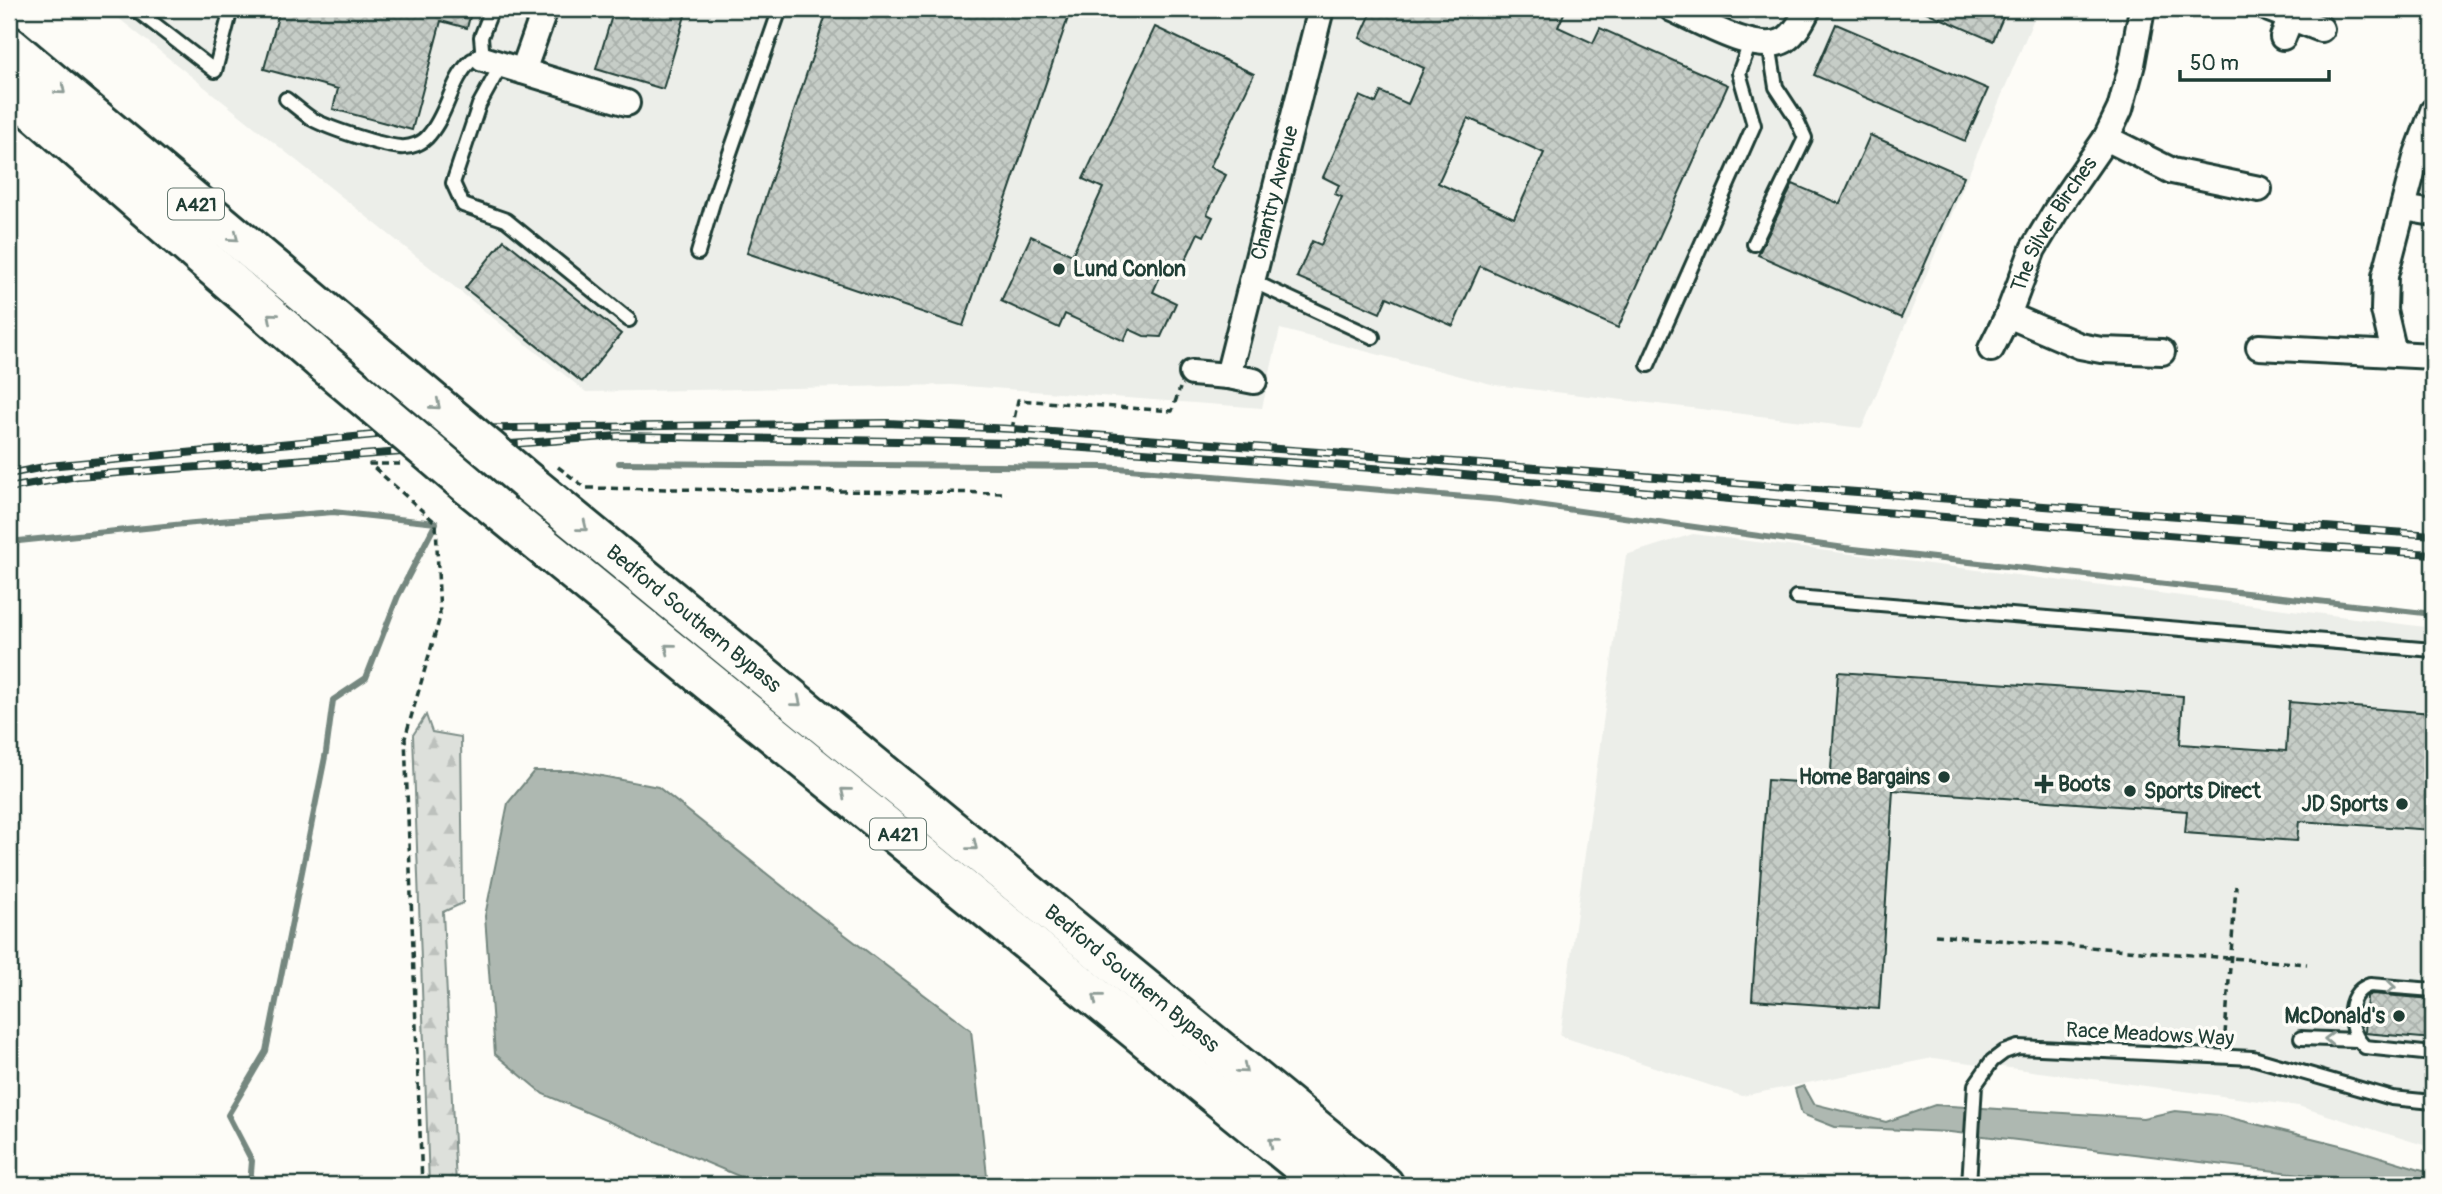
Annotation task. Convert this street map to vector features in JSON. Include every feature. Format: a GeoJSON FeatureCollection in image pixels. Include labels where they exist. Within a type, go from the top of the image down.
{"type":"FeatureCollection","features":[{"type":"Feature","properties":{"kind":"highway","name":"Bedford Southern Bypass"},"geometry":{"type":"LineString","coordinates":[[9,46],[384,360],[544,475],[1384,1185]]}},
{"type":"Feature","properties":{"kind":"highway","name":"A421"},"geometry":{"type":"LineString","coordinates":[[9,89],[87,156]]}},
{"type":"Feature","properties":{"kind":"highway"},"geometry":{"type":"LineString","coordinates":[[9,118],[87,156]]}},
{"type":"Feature","properties":{"kind":"highway","name":"Bedford Southern Bypass"},"geometry":{"type":"LineString","coordinates":[[87,156],[468,485],[1326,1185]]}},
{"type":"Feature","properties":{"kind":"street"},"geometry":{"type":"LineString","coordinates":[[545,9],[502,65],[627,103]]}},
{"type":"Feature","properties":{"kind":"street","name":"Chantry Avenue"},"geometry":{"type":"LineString","coordinates":[[1228,376],[1321,9]]}},
{"type":"Feature","properties":{"kind":"street"},"geometry":{"type":"LineString","coordinates":[[1672,9],[1759,43],[1785,40],[1801,23],[1808,9]]}},
{"type":"Feature","properties":{"kind":"street","name":"The Silver Birches"},"geometry":{"type":"LineString","coordinates":[[1991,349],[2008,315],[2033,248],[2106,138],[2120,109],[2142,9]]}},
{"type":"Feature","properties":{"kind":"street"},"geometry":{"type":"LineString","coordinates":[[2281,21],[2321,29]]}},
{"type":"Feature","properties":{"kind":"street"},"geometry":{"type":"LineString","coordinates":[[2394,353],[2384,310],[2385,276],[2417,154],[2433,111]]}},
{"type":"Feature","properties":{"kind":"street","name":"The Silver Birches"},"geometry":{"type":"LineString","coordinates":[[2106,138],[2137,156],[2172,171],[2259,189]]}},
{"type":"Feature","properties":{"kind":"street"},"geometry":{"type":"LineString","coordinates":[[2404,208],[2433,213]]}},
{"type":"Feature","properties":{"kind":"street","name":"The Silver Birches"},"geometry":{"type":"LineString","coordinates":[[2008,315],[2080,346],[2101,350],[2162,352]]}},
{"type":"Feature","properties":{"kind":"street"},"geometry":{"type":"LineString","coordinates":[[2259,347],[2433,356]]}},
{"type":"Feature","properties":{"kind":"street"},"geometry":{"type":"LineString","coordinates":[[1192,373],[1254,381]]}},
{"type":"Feature","properties":{"kind":"lane"},"geometry":{"type":"LineString","coordinates":[[135,9],[215,71],[230,9]]}},
{"type":"Feature","properties":{"kind":"lane"},"geometry":{"type":"LineString","coordinates":[[492,9],[481,37],[502,65]]}},
{"type":"Feature","properties":{"kind":"lane"},"geometry":{"type":"LineString","coordinates":[[698,253],[780,9]]}},
{"type":"Feature","properties":{"kind":"lane"},"geometry":{"type":"LineString","coordinates":[[1754,244],[1805,138],[1795,116],[1776,87],[1759,43]]}},
{"type":"Feature","properties":{"kind":"lane"},"geometry":{"type":"LineString","coordinates":[[1648,365],[1754,125],[1739,73],[1759,43]]}},
{"type":"Feature","properties":{"kind":"lane"},"geometry":{"type":"LineString","coordinates":[[286,99],[313,119],[341,131],[402,147],[416,145],[428,136],[434,127],[465,66],[472,60],[502,65]]}},
{"type":"Feature","properties":{"kind":"lane"},"geometry":{"type":"LineString","coordinates":[[502,65],[479,105],[453,183],[463,205],[506,220],[629,320]]}},
{"type":"Feature","properties":{"kind":"lane"},"geometry":{"type":"LineString","coordinates":[[1252,281],[1373,337]]}},
{"type":"Feature","properties":{"kind":"lane"},"geometry":{"type":"LineString","coordinates":[[1796,597],[2433,650]]}},
{"type":"Feature","properties":{"kind":"lane"},"geometry":{"type":"LineString","coordinates":[[2433,990],[2370,985],[2360,988],[2354,995],[2350,1026],[2357,1040],[2365,1047],[2433,1054]]}},
{"type":"Feature","properties":{"kind":"lane"},"geometry":{"type":"LineString","coordinates":[[2301,1038],[2357,1040]]}},
{"type":"Feature","properties":{"kind":"lane","name":"Race Meadows Way"},"geometry":{"type":"LineString","coordinates":[[1969,1185],[1975,1085],[1986,1068],[2004,1052],[2018,1047],[2253,1058],[2392,1098],[2433,1101]]}},
{"type":"Feature","properties":{"kind":"path"},"geometry":{"type":"LineString","coordinates":[[1012,429],[1017,400],[1172,411],[1180,388],[1192,373]]}},
{"type":"Feature","properties":{"kind":"path"},"geometry":{"type":"LineString","coordinates":[[410,465],[370,464],[436,523],[440,617],[405,738],[422,1185]]}},
{"type":"Feature","properties":{"kind":"path"},"geometry":{"type":"LineString","coordinates":[[544,475],[586,488],[1007,493]]}},
{"type":"Feature","properties":{"kind":"path"},"geometry":{"type":"LineString","coordinates":[[2225,1034],[2236,886]]}},
{"type":"Feature","properties":{"kind":"path"},"geometry":{"type":"LineString","coordinates":[[1935,935],[2307,964]]}},
{"type":"Feature","properties":{"kind":"shaded area"},"geometry":{"type":"Polygon","coordinates":[[[107,9],[2038,9],[1862,428],[1495,385],[1280,329],[1262,408],[952,385],[586,392],[107,9]]]}},
{"type":"Feature","properties":{"kind":"shaded area"},"geometry":{"type":"Polygon","coordinates":[[[1693,534],[2433,628],[2433,1148],[2298,1106],[1933,1058],[1742,1096],[1560,1036],[1626,555],[1693,534]]]}},
{"type":"Feature","properties":{"kind":"shaded area"},"geometry":{"type":"Polygon","coordinates":[[[534,771],[576,771],[658,787],[811,909],[971,1030],[988,1185],[760,1185],[543,1094],[495,1054],[485,916],[508,803],[534,771]]]}},
{"type":"Feature","properties":{"kind":"shaded area"},"geometry":{"type":"Polygon","coordinates":[[[1804,1086],[1814,1104],[1886,1122],[1935,1105],[2143,1118],[2175,1111],[2219,1115],[2348,1147],[2433,1173],[2433,1185],[2393,1185],[1950,1132],[1835,1127],[1802,1114],[1795,1089],[1804,1086]]]}},
{"type":"Feature","properties":{"kind":"green space"},"geometry":{"type":"Polygon","coordinates":[[[426,715],[432,732],[461,737],[463,903],[443,912],[456,1185],[429,1185],[413,735],[426,715]]]}},
{"type":"Feature","properties":{"kind":"building"},"geometry":{"type":"Polygon","coordinates":[[[280,9],[472,9],[467,28],[441,21],[412,130],[333,109],[338,89],[264,69],[280,9]]]}},
{"type":"Feature","properties":{"kind":"building"},"geometry":{"type":"Polygon","coordinates":[[[614,9],[687,9],[663,89],[596,69],[614,9]]]}},
{"type":"Feature","properties":{"kind":"building"},"geometry":{"type":"Polygon","coordinates":[[[828,9],[1071,9],[963,326],[747,253],[828,9]]]}},
{"type":"Feature","properties":{"kind":"building"},"geometry":{"type":"Polygon","coordinates":[[[1373,9],[1566,9],[1558,27],[1593,43],[1600,28],[1728,85],[1618,328],[1480,266],[1453,326],[1387,297],[1380,313],[1297,277],[1312,241],[1321,245],[1342,197],[1335,194],[1339,185],[1323,177],[1360,96],[1376,103],[1381,92],[1408,104],[1424,68],[1360,38],[1373,9]],[[1468,118],[1438,183],[1514,218],[1544,153],[1468,118]]]}},
{"type":"Feature","properties":{"kind":"building"},"geometry":{"type":"Polygon","coordinates":[[[1919,9],[1996,9],[2005,13],[1993,41],[1919,9]]]}},
{"type":"Feature","properties":{"kind":"building"},"geometry":{"type":"Polygon","coordinates":[[[1836,24],[1988,89],[1965,141],[1814,75],[1836,24]]]}},
{"type":"Feature","properties":{"kind":"building"},"geometry":{"type":"Polygon","coordinates":[[[1155,27],[1254,74],[1210,167],[1226,175],[1207,214],[1213,217],[1204,236],[1198,233],[1180,272],[1165,265],[1153,292],[1176,303],[1161,337],[1144,336],[1129,329],[1124,341],[1065,314],[1059,328],[1001,301],[1031,236],[1072,255],[1103,188],[1083,179],[1155,27]]]}},
{"type":"Feature","properties":{"kind":"building"},"geometry":{"type":"Polygon","coordinates":[[[1870,135],[1964,176],[1901,318],[1758,255],[1793,184],[1840,204],[1870,135]]]}},
{"type":"Feature","properties":{"kind":"building"},"geometry":{"type":"Polygon","coordinates":[[[504,240],[621,334],[582,382],[465,288],[504,240]]]}},
{"type":"Feature","properties":{"kind":"building"},"geometry":{"type":"Polygon","coordinates":[[[1838,672],[2183,696],[2180,744],[2286,751],[2289,702],[2433,713],[2433,830],[2299,821],[2297,841],[2185,833],[2187,811],[1893,790],[1879,1009],[1752,1000],[1767,780],[1830,784],[1838,672]]]}},
{"type":"Feature","properties":{"kind":"building","name":"McDonald's"},"geometry":{"type":"Polygon","coordinates":[[[2372,994],[2433,999],[2433,1039],[2365,1033],[2367,996],[2372,994]]]}},
{"type":"Feature","properties":{"kind":"waterway"},"geometry":{"type":"LineString","coordinates":[[619,463],[1105,467],[1501,500],[1845,548],[2433,614]]}},
{"type":"Feature","properties":{"kind":"waterway"},"geometry":{"type":"LineString","coordinates":[[9,542],[333,512],[436,523],[398,596],[366,678],[333,700],[326,752],[266,1051],[228,1115],[252,1161],[250,1185]]}},
{"type":"Feature","properties":{"kind":"railway"},"geometry":{"type":"LineString","coordinates":[[9,474],[49,466],[438,429],[887,423],[1012,429],[2433,535]]}},
{"type":"Feature","properties":{"kind":"railway"},"geometry":{"type":"LineString","coordinates":[[9,488],[77,476],[619,436],[1012,443],[1430,472],[1807,506],[2433,554]]}},
{"type":"Feature","properties":{"kind":"place","name":"Lund Conlon"},"geometry":{"type":"Point","coordinates":[1059,269]}},
{"type":"Feature","properties":{"kind":"place","name":"Home Bargains"},"geometry":{"type":"Point","coordinates":[1944,777]}},
{"type":"Feature","properties":{"kind":"place","name":"Boots"},"geometry":{"type":"Point","coordinates":[2044,784]}},
{"type":"Feature","properties":{"kind":"place","name":"Sports Direct"},"geometry":{"type":"Point","coordinates":[2130,791]}},
{"type":"Feature","properties":{"kind":"place","name":"JD Sports"},"geometry":{"type":"Point","coordinates":[2402,804]}},
{"type":"Feature","properties":{"kind":"place","name":"McDonald's"},"geometry":{"type":"Point","coordinates":[2399,1016]}}]}
